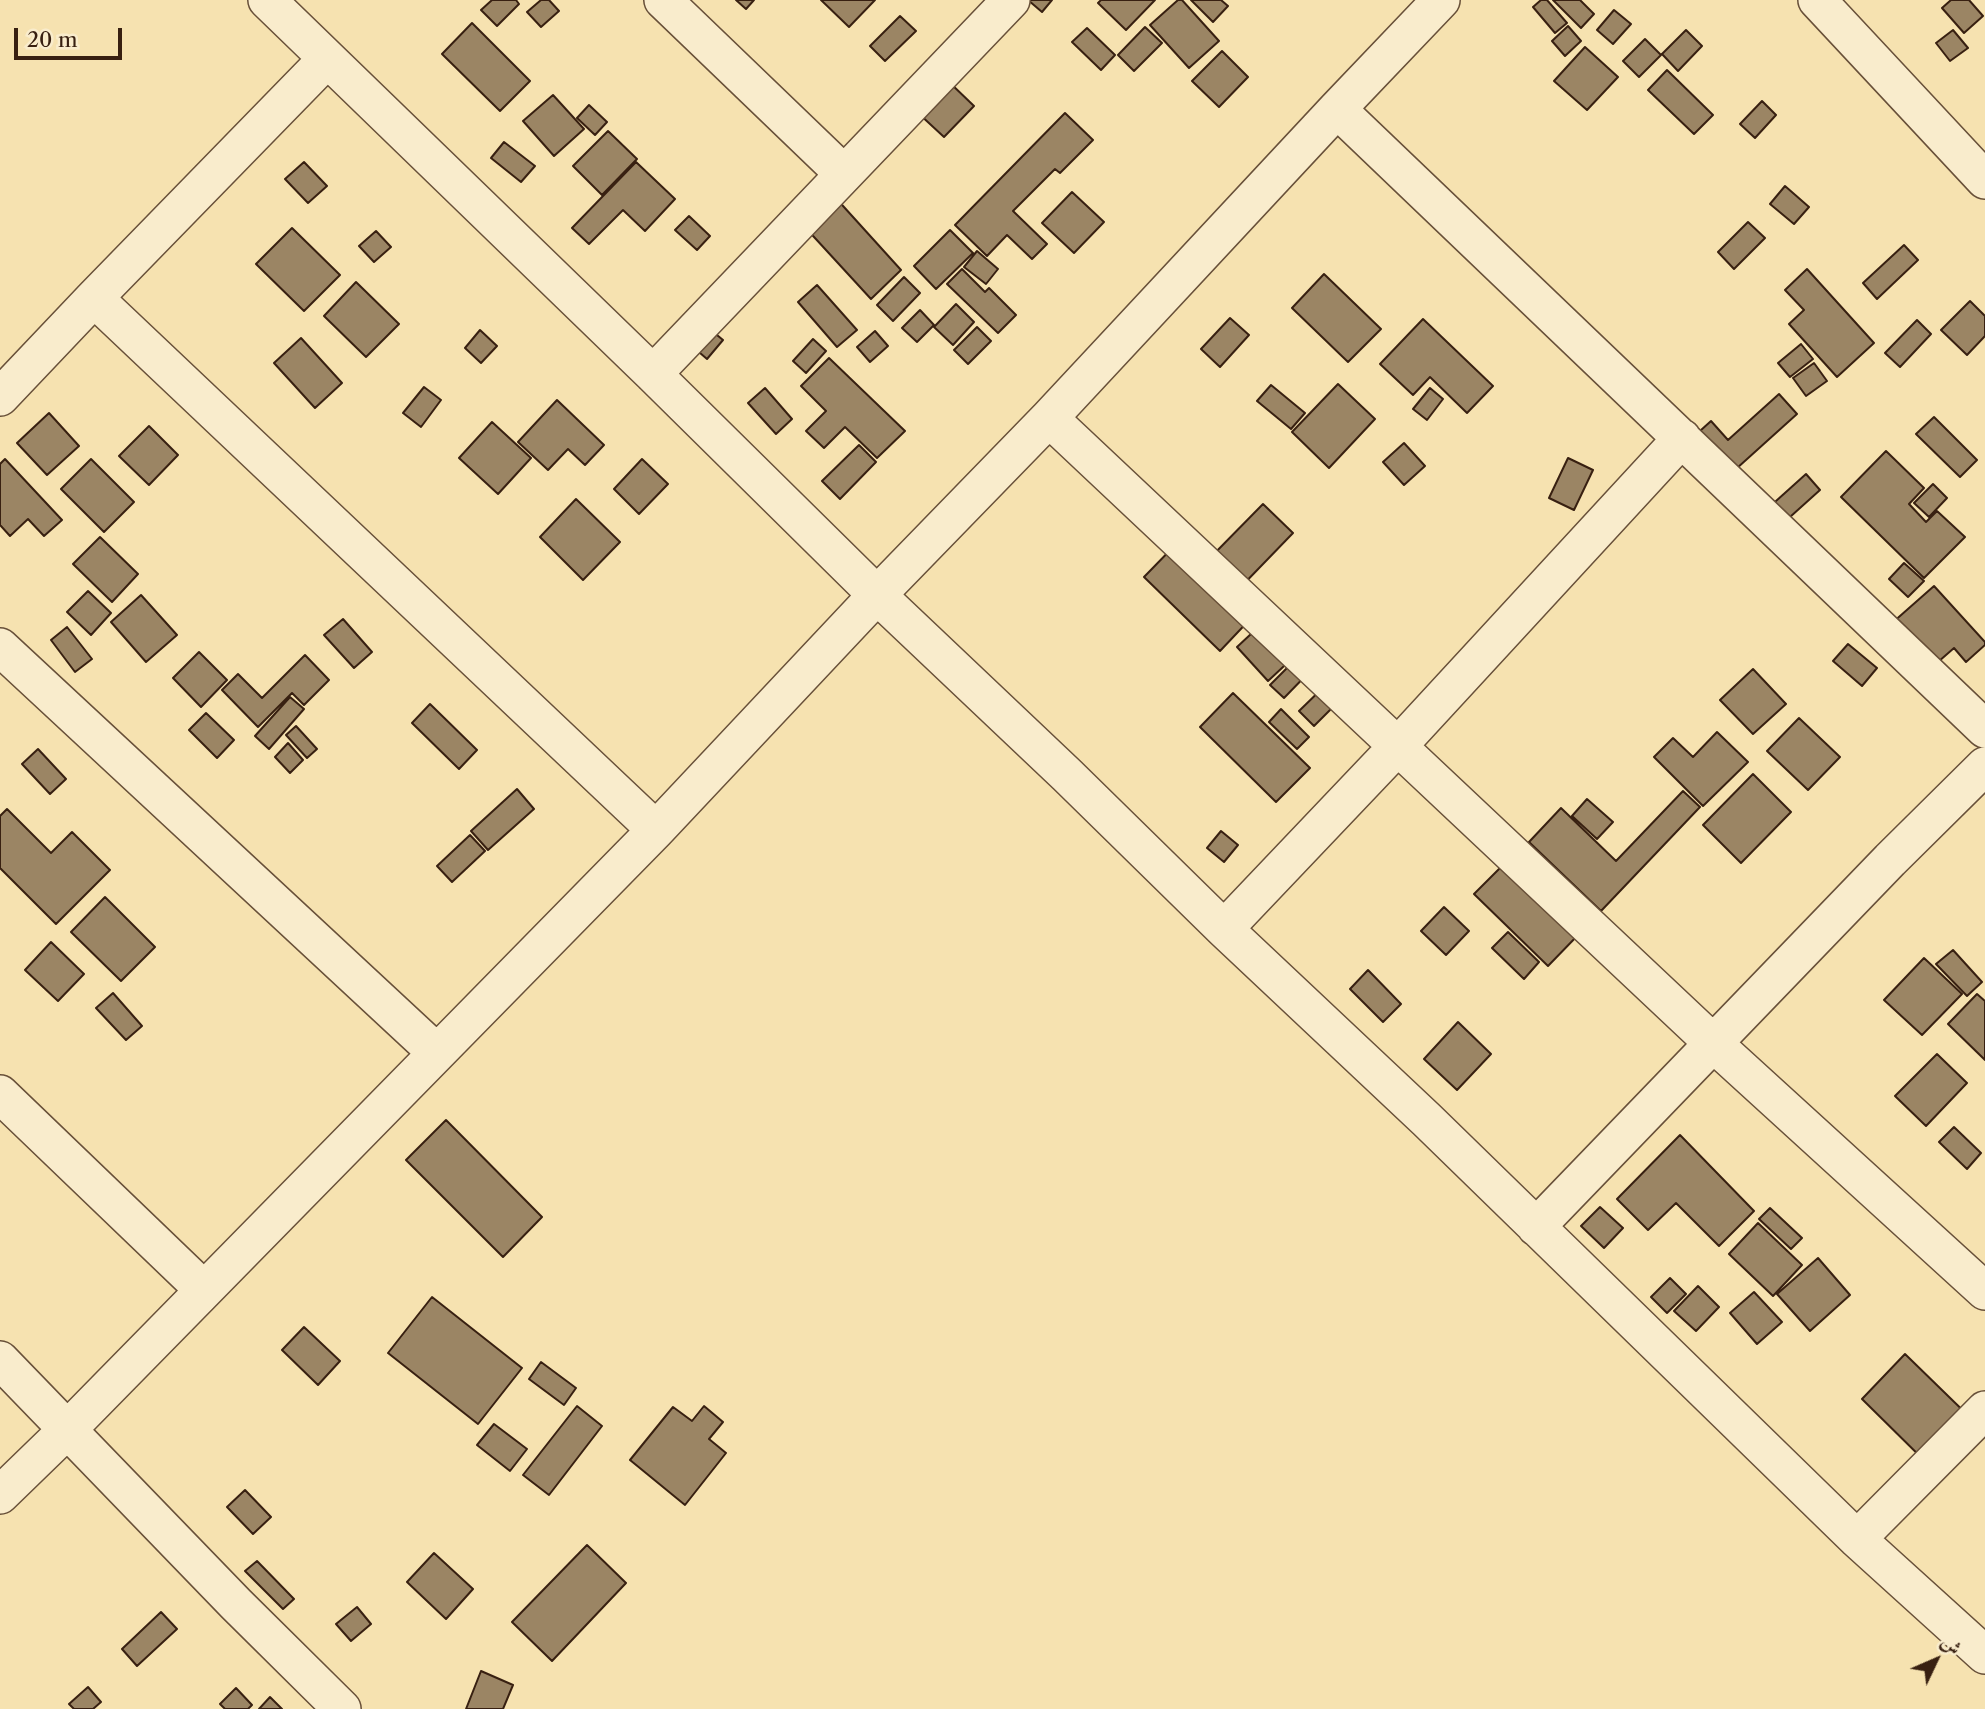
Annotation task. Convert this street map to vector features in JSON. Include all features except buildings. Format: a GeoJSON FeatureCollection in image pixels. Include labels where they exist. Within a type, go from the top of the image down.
{"type":"FeatureCollection","features":[{"type":"Feature","properties":{"kind":"street"},"geometry":{"type":"LineString","coordinates":[[267,0],[877,595],[1427,1120],[1857,1539],[1985,1656]]}},
{"type":"Feature","properties":{"kind":"street"},"geometry":{"type":"LineString","coordinates":[[663,0],[844,174]]}},
{"type":"Feature","properties":{"kind":"street"},"geometry":{"type":"LineString","coordinates":[[653,374],[1011,0]]}},
{"type":"Feature","properties":{"kind":"street"},"geometry":{"type":"LineString","coordinates":[[0,1495],[656,831],[1441,0]]}},
{"type":"Feature","properties":{"kind":"street"},"geometry":{"type":"LineString","coordinates":[[1817,0],[1985,180]]}},
{"type":"Feature","properties":{"kind":"street"},"geometry":{"type":"LineString","coordinates":[[0,397],[327,59]]}},
{"type":"Feature","properties":{"kind":"street"},"geometry":{"type":"LineString","coordinates":[[1337,109],[1985,729]]}},
{"type":"Feature","properties":{"kind":"street"},"geometry":{"type":"LineString","coordinates":[[94,298],[656,831]]}},
{"type":"Feature","properties":{"kind":"street"},"geometry":{"type":"LineString","coordinates":[[1049,418],[1713,1044],[1985,1292]]}},
{"type":"Feature","properties":{"kind":"street"},"geometry":{"type":"LineString","coordinates":[[1224,929],[1398,746],[1682,438]]}},
{"type":"Feature","properties":{"kind":"street"},"geometry":{"type":"LineString","coordinates":[[0,647],[438,1053]]}},
{"type":"Feature","properties":{"kind":"street"},"geometry":{"type":"LineString","coordinates":[[1536,1227],[1890,860],[1985,766]]}},
{"type":"Feature","properties":{"kind":"street"},"geometry":{"type":"LineString","coordinates":[[0,1094],[204,1290]]}},
{"type":"Feature","properties":{"kind":"street"},"geometry":{"type":"LineString","coordinates":[[0,1360],[236,1604],[342,1709]]}},
{"type":"Feature","properties":{"kind":"street"},"geometry":{"type":"LineString","coordinates":[[1857,1539],[1985,1410]]}}]}
